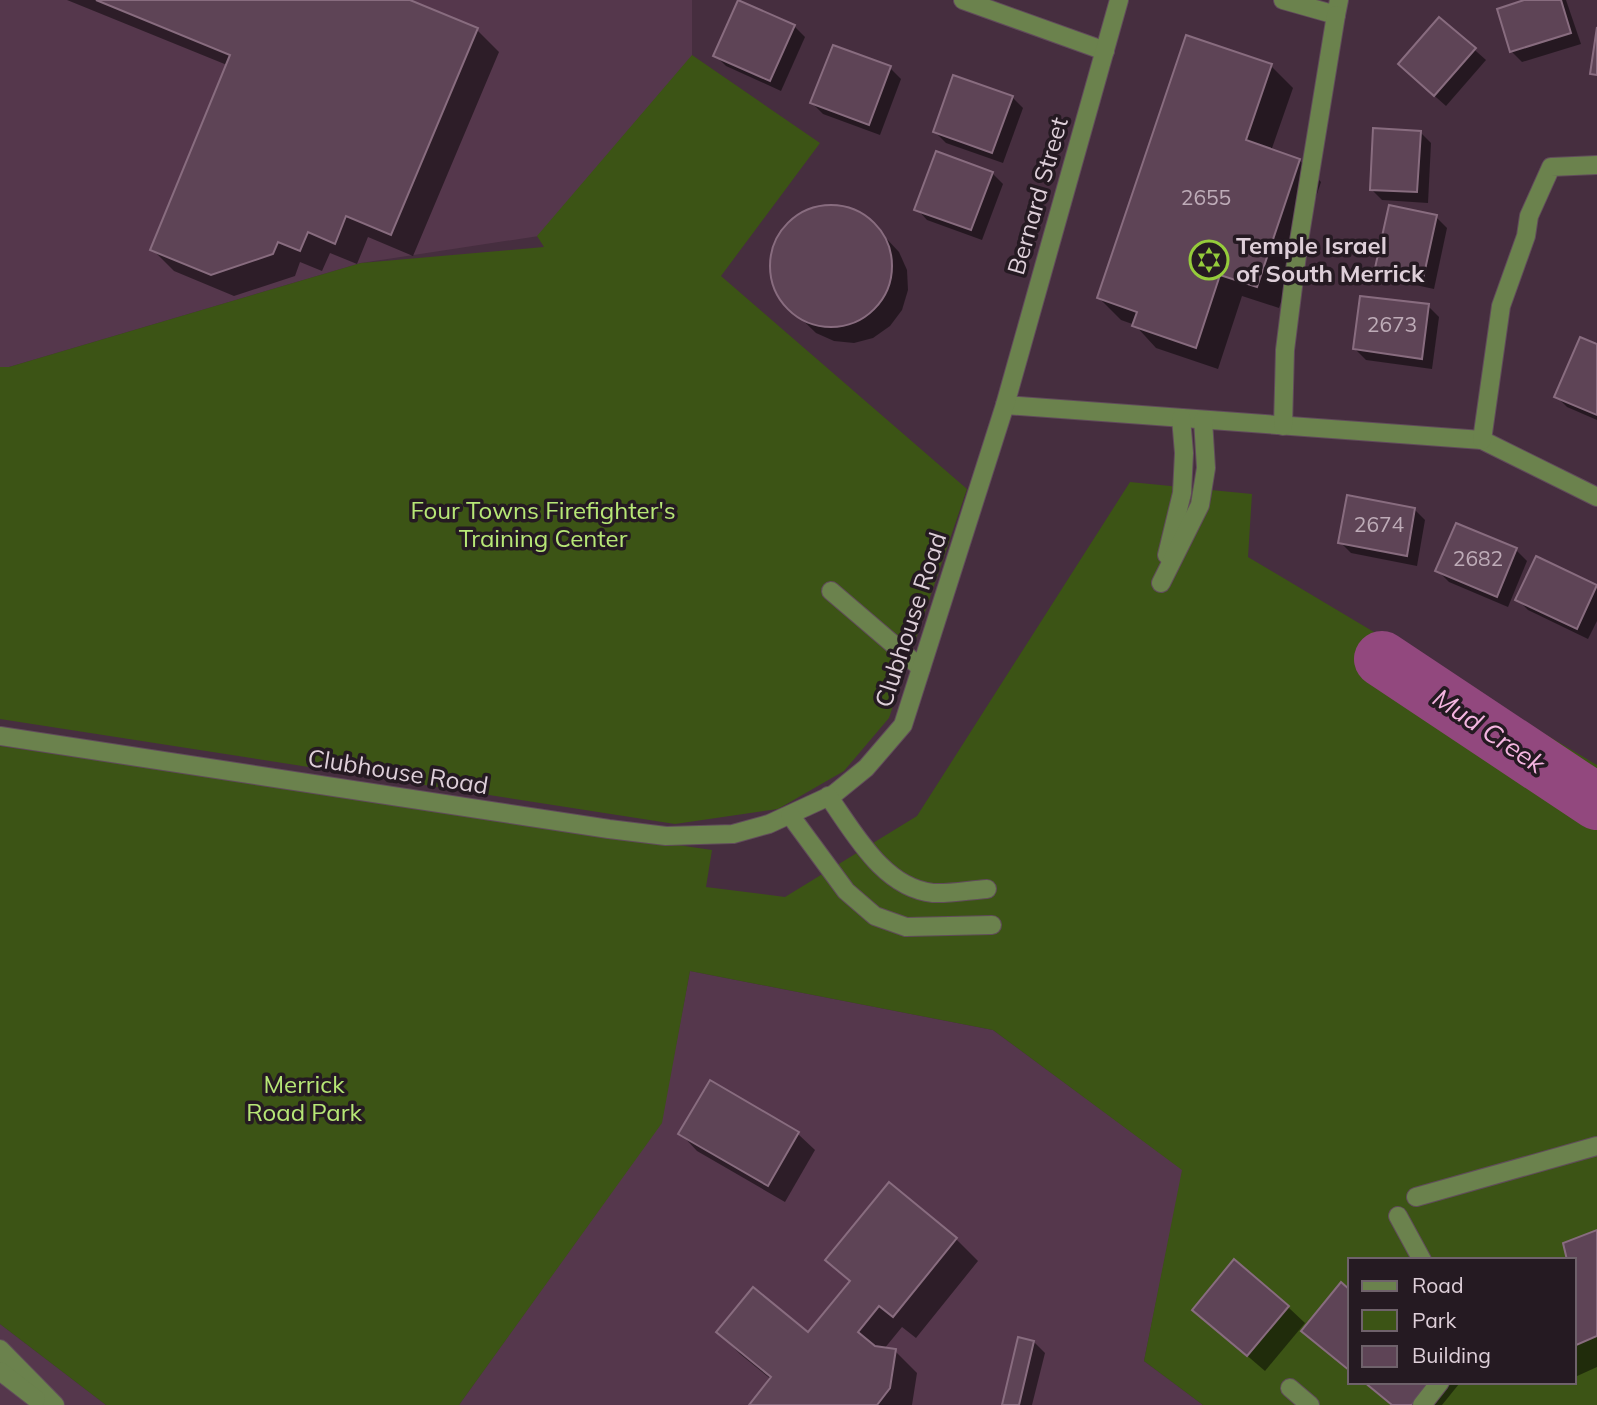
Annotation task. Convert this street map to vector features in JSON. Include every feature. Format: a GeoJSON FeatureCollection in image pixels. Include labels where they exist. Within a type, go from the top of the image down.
{"type":"FeatureCollection","features":[{"type":"Feature","properties":{"kind":"street"},"geometry":{"type":"LineString","coordinates":[[963,0],[1105,51]]}},
{"type":"Feature","properties":{"kind":"street","name":"Bernard Street"},"geometry":{"type":"LineString","coordinates":[[1005,405],[1119,0]]}},
{"type":"Feature","properties":{"kind":"street"},"geometry":{"type":"LineString","coordinates":[[1283,0],[1338,7],[1298,247],[1284,350],[1283,426]]}},
{"type":"Feature","properties":{"kind":"street"},"geometry":{"type":"LineString","coordinates":[[1482,440],[1501,306],[1527,236],[1529,216],[1551,167],[1597,165]]}},
{"type":"Feature","properties":{"kind":"street"},"geometry":{"type":"LineString","coordinates":[[1005,405],[1482,440],[1597,497]]}},
{"type":"Feature","properties":{"kind":"street","name":"Clubhouse Road"},"geometry":{"type":"LineString","coordinates":[[0,736],[609,830],[666,836],[733,834],[769,824],[828,796],[866,768],[903,725],[1005,405]]}},
{"type":"Feature","properties":{"kind":"street"},"geometry":{"type":"LineString","coordinates":[[1181,418],[1184,453],[1182,492],[1161,583],[1200,505],[1206,468],[1203,420]]}},
{"type":"Feature","properties":{"kind":"street"},"geometry":{"type":"LineString","coordinates":[[831,591],[921,668]]}},
{"type":"Feature","properties":{"kind":"street"},"geometry":{"type":"LineString","coordinates":[[828,796],[872,857],[901,882],[932,893],[987,889]]}},
{"type":"Feature","properties":{"kind":"street"},"geometry":{"type":"LineString","coordinates":[[790,815],[846,891],[875,916],[906,927],[992,925]]}},
{"type":"Feature","properties":{"kind":"street"},"geometry":{"type":"LineString","coordinates":[[1416,1197],[1597,1146]]}},
{"type":"Feature","properties":{"kind":"street"},"geometry":{"type":"LineString","coordinates":[[1398,1216],[1421,1258]]}},
{"type":"Feature","properties":{"kind":"street"},"geometry":{"type":"LineString","coordinates":[[0,1349],[55,1405]]}},
{"type":"Feature","properties":{"kind":"street"},"geometry":{"type":"LineString","coordinates":[[0,1371],[44,1405]]}},
{"type":"Feature","properties":{"kind":"street"},"geometry":{"type":"LineString","coordinates":[[1422,1405],[1438,1384]]}},
{"type":"Feature","properties":{"kind":"street"},"geometry":{"type":"LineString","coordinates":[[1290,1388],[1310,1405]]}},
{"type":"Feature","properties":{"kind":"shaded area"},"geometry":{"type":"Polygon","coordinates":[[[0,0],[692,0],[692,75],[565,232],[361,263],[9,367],[0,367],[0,0]]]}},
{"type":"Feature","properties":{"kind":"shaded area"},"geometry":{"type":"Polygon","coordinates":[[[690,971],[993,1030],[1183,1170],[1144,1361],[1203,1405],[459,1405],[661,1123],[690,971]]]}},
{"type":"Feature","properties":{"kind":"shaded area"},"geometry":{"type":"Polygon","coordinates":[[[0,1324],[106,1405],[0,1405],[0,1324]]]}},
{"type":"Feature","properties":{"kind":"green space","name":"Four Towns Firefighter's Training Center"},"geometry":{"type":"Polygon","coordinates":[[[692,55],[820,143],[721,276],[967,489],[889,718],[844,771],[778,809],[675,824],[0,719],[0,367],[9,367],[361,263],[544,247],[537,236],[692,55]]]}},
{"type":"Feature","properties":{"kind":"green space","name":"Merrick Road Park"},"geometry":{"type":"Polygon","coordinates":[[[1130,482],[1252,494],[1248,557],[1597,765],[1597,1405],[1203,1405],[1144,1361],[1182,1170],[993,1030],[690,971],[662,1123],[459,1405],[106,1405],[0,1324],[0,746],[712,850],[706,887],[785,897],[917,816],[1130,482]]]}},
{"type":"Feature","properties":{"kind":"building"},"geometry":{"type":"Polygon","coordinates":[[[96,0],[410,0],[478,28],[391,235],[346,216],[335,244],[308,232],[300,251],[278,242],[273,254],[211,275],[150,250],[230,55],[96,0]]]}},
{"type":"Feature","properties":{"kind":"building"},"geometry":{"type":"Polygon","coordinates":[[[738,0],[795,25],[770,81],[713,56],[738,0]]]}},
{"type":"Feature","properties":{"kind":"building"},"geometry":{"type":"Polygon","coordinates":[[[1524,0],[1561,0],[1571,33],[1510,52],[1497,9],[1524,0]]]}},
{"type":"Feature","properties":{"kind":"building"},"geometry":{"type":"Polygon","coordinates":[[[1439,17],[1476,48],[1434,96],[1398,64],[1439,17]]]}},
{"type":"Feature","properties":{"kind":"building"},"geometry":{"type":"Polygon","coordinates":[[[1597,27],[1597,75],[1590,74],[1597,27]]]}},
{"type":"Feature","properties":{"kind":"building"},"geometry":{"type":"Polygon","coordinates":[[[1186,35],[1272,64],[1246,140],[1300,159],[1257,287],[1220,275],[1196,348],[1132,326],[1137,312],[1097,298],[1186,35]]]}},
{"type":"Feature","properties":{"kind":"building"},"geometry":{"type":"Polygon","coordinates":[[[833,45],[891,66],[869,125],[810,103],[833,45]]]}},
{"type":"Feature","properties":{"kind":"building"},"geometry":{"type":"Polygon","coordinates":[[[953,75],[1013,96],[992,153],[933,132],[953,75]]]}},
{"type":"Feature","properties":{"kind":"building"},"geometry":{"type":"Polygon","coordinates":[[[1373,128],[1421,131],[1417,192],[1370,190],[1373,128]]]}},
{"type":"Feature","properties":{"kind":"building"},"geometry":{"type":"Polygon","coordinates":[[[936,151],[993,172],[971,230],[914,210],[936,151]]]}},
{"type":"Feature","properties":{"kind":"building"},"geometry":{"type":"Polygon","coordinates":[[[831,205],[854,210],[874,223],[887,243],[892,266],[887,289],[874,309],[854,322],[831,327],[808,322],[788,309],[775,289],[770,266],[775,243],[788,223],[808,210],[831,205]]]}},
{"type":"Feature","properties":{"kind":"building"},"geometry":{"type":"Polygon","coordinates":[[[1389,205],[1437,215],[1423,279],[1375,268],[1389,205]]]}},
{"type":"Feature","properties":{"kind":"building"},"geometry":{"type":"Polygon","coordinates":[[[1360,296],[1429,304],[1422,359],[1353,349],[1360,296]]]}},
{"type":"Feature","properties":{"kind":"building"},"geometry":{"type":"Polygon","coordinates":[[[1580,337],[1597,344],[1597,415],[1554,397],[1580,337]]]}},
{"type":"Feature","properties":{"kind":"building"},"geometry":{"type":"Polygon","coordinates":[[[1347,495],[1415,508],[1407,556],[1338,543],[1347,495]]]}},
{"type":"Feature","properties":{"kind":"building"},"geometry":{"type":"Polygon","coordinates":[[[1456,523],[1517,548],[1497,597],[1435,571],[1456,523]]]}},
{"type":"Feature","properties":{"kind":"building"},"geometry":{"type":"Polygon","coordinates":[[[1536,556],[1597,585],[1577,629],[1515,600],[1536,556]]]}},
{"type":"Feature","properties":{"kind":"building"},"geometry":{"type":"Polygon","coordinates":[[[710,1080],[799,1132],[768,1186],[678,1134],[710,1080]]]}},
{"type":"Feature","properties":{"kind":"building"},"geometry":{"type":"Polygon","coordinates":[[[889,1182],[957,1238],[893,1317],[879,1306],[858,1332],[875,1346],[896,1349],[890,1388],[877,1405],[749,1405],[771,1377],[716,1332],[753,1287],[808,1332],[850,1281],[825,1260],[889,1182]]]}},
{"type":"Feature","properties":{"kind":"building"},"geometry":{"type":"Polygon","coordinates":[[[1597,1230],[1597,1336],[1576,1345],[1576,1258],[1567,1258],[1563,1243],[1597,1230]]]}},
{"type":"Feature","properties":{"kind":"building"},"geometry":{"type":"Polygon","coordinates":[[[1234,1259],[1289,1306],[1247,1356],[1192,1310],[1234,1259]]]}},
{"type":"Feature","properties":{"kind":"building"},"geometry":{"type":"Polygon","coordinates":[[[1341,1282],[1348,1288],[1348,1369],[1301,1331],[1341,1282]]]}},
{"type":"Feature","properties":{"kind":"building"},"geometry":{"type":"Polygon","coordinates":[[[1018,1337],[1034,1341],[1019,1405],[1002,1405],[1018,1337]]]}},
{"type":"Feature","properties":{"kind":"building"},"geometry":{"type":"Polygon","coordinates":[[[1366,1384],[1429,1384],[1412,1405],[1392,1405],[1366,1384]]]}},
{"type":"Feature","properties":{"kind":"waterway","name":"Mud Creek"},"geometry":{"type":"LineString","coordinates":[[1382,659],[1597,802]]}},
{"type":"Feature","properties":{"kind":"place","name":"Temple Israel of South Merrick"},"geometry":{"type":"Point","coordinates":[1209,260]}}]}
